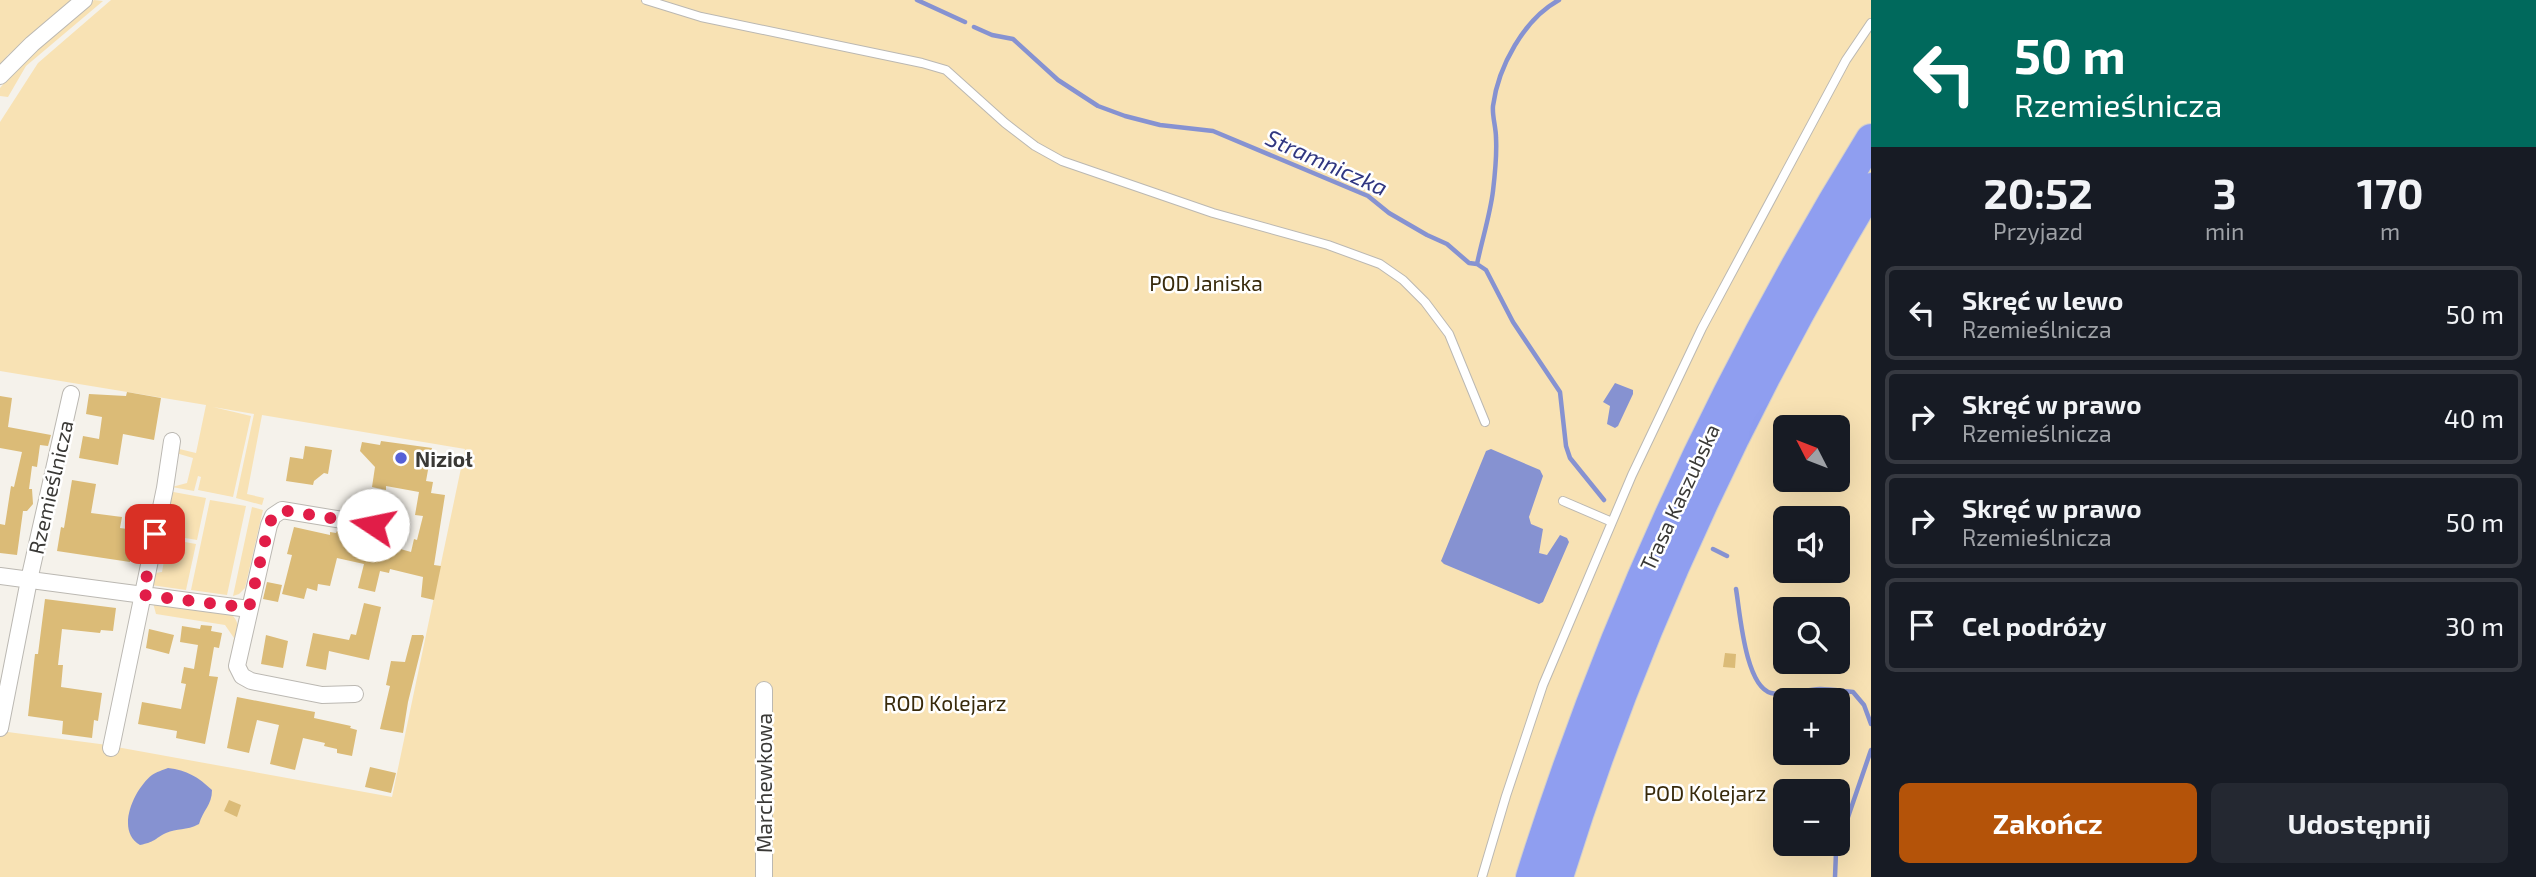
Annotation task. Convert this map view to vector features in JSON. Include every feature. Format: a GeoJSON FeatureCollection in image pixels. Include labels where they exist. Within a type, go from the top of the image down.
{"type":"FeatureCollection","features":[{"type":"Feature","properties":{"kind":"highway","name":"Trasa Kaszubska"},"geometry":{"type":"LineString","coordinates":[[1531,877],[1596,690],[1672,509],[1719,409],[1776,300],[1871,139]]}},
{"type":"Feature","properties":{"kind":"highway","name":"Trasa Kaszubska"},"geometry":{"type":"LineString","coordinates":[[1558,877],[1619,703],[1692,528],[1773,362],[1871,188]]}},
{"type":"Feature","properties":{"kind":"street"},"geometry":{"type":"LineString","coordinates":[[0,76],[14,60],[84,0]]}},
{"type":"Feature","properties":{"kind":"street","name":"Rzemieślnicza"},"geometry":{"type":"LineString","coordinates":[[0,728],[29,580],[71,394]]}},
{"type":"Feature","properties":{"kind":"street"},"geometry":{"type":"LineString","coordinates":[[111,748],[172,441]]}},
{"type":"Feature","properties":{"kind":"street"},"geometry":{"type":"LineString","coordinates":[[355,694],[322,695],[246,679],[237,666],[249,608],[269,525],[273,516],[282,510],[373,525],[392,517]]}},
{"type":"Feature","properties":{"kind":"street","name":"Rzemieślnicza"},"geometry":{"type":"LineString","coordinates":[[0,576],[249,608]]}},
{"type":"Feature","properties":{"kind":"street","name":"Marchewkowa"},"geometry":{"type":"LineString","coordinates":[[764,690],[764,877]]}},
{"type":"Feature","properties":{"kind":"lane"},"geometry":{"type":"LineString","coordinates":[[646,0],[701,17],[946,70],[1005,123],[1035,146],[1062,161],[1213,213],[1328,245],[1380,264],[1403,280],[1425,302],[1449,334],[1485,422]]}},
{"type":"Feature","properties":{"kind":"lane"},"geometry":{"type":"LineString","coordinates":[[1482,877],[1543,685],[1612,522],[1702,328],[1840,71],[1871,23]]}},
{"type":"Feature","properties":{"kind":"lane"},"geometry":{"type":"LineString","coordinates":[[1563,501],[1612,522]]}},
{"type":"Feature","properties":{"kind":"green space"},"geometry":{"type":"Polygon","coordinates":[[[0,0],[74,0],[8,55],[0,65],[0,0]]]}},
{"type":"Feature","properties":{"kind":"green space"},"geometry":{"type":"Polygon","coordinates":[[[94,0],[103,1],[26,66],[8,97],[0,96],[0,88],[26,58],[94,0]]]}},
{"type":"Feature","properties":{"kind":"green space"},"geometry":{"type":"Polygon","coordinates":[[[111,0],[1871,0],[1871,877],[770,877],[771,684],[759,683],[758,877],[0,877],[0,731],[100,744],[392,797],[465,449],[262,415],[247,494],[264,498],[262,505],[236,498],[254,414],[213,407],[251,416],[233,497],[198,490],[201,477],[198,476],[194,491],[172,487],[187,483],[193,458],[176,453],[175,448],[196,453],[206,405],[0,371],[0,122],[38,63],[111,0]]]}},
{"type":"Feature","properties":{"kind":"green space"},"geometry":{"type":"Polygon","coordinates":[[[168,491],[206,498],[197,540],[161,534],[168,491]]]}},
{"type":"Feature","properties":{"kind":"green space"},"geometry":{"type":"Polygon","coordinates":[[[210,500],[246,506],[227,595],[191,590],[210,500]]]}},
{"type":"Feature","properties":{"kind":"green space"},"geometry":{"type":"Polygon","coordinates":[[[252,507],[263,510],[245,588],[233,596],[252,507]]]}},
{"type":"Feature","properties":{"kind":"green space"},"geometry":{"type":"Polygon","coordinates":[[[168,539],[196,544],[186,590],[151,585],[155,573],[162,572],[168,539]]]}},
{"type":"Feature","properties":{"kind":"green space"},"geometry":{"type":"Polygon","coordinates":[[[153,603],[229,613],[235,618],[238,624],[238,640],[228,673],[234,638],[225,625],[156,614],[153,603]]]}},
{"type":"Feature","properties":{"kind":"water"},"geometry":{"type":"Polygon","coordinates":[[[1615,383],[1633,390],[1633,394],[1615,428],[1607,424],[1610,406],[1603,402],[1615,383]]]}},
{"type":"Feature","properties":{"kind":"water"},"geometry":{"type":"Polygon","coordinates":[[[1491,449],[1540,470],[1543,476],[1529,517],[1531,524],[1543,529],[1539,553],[1547,555],[1560,535],[1569,542],[1543,602],[1539,604],[1441,561],[1486,451],[1491,449]]]}},
{"type":"Feature","properties":{"kind":"water"},"geometry":{"type":"Polygon","coordinates":[[[168,768],[187,772],[202,781],[212,790],[211,800],[199,824],[170,831],[140,845],[129,830],[130,810],[145,781],[168,768]]]}},
{"type":"Feature","properties":{"kind":"building"},"geometry":{"type":"Polygon","coordinates":[[[127,392],[161,398],[154,440],[123,434],[118,465],[79,458],[83,436],[99,439],[102,417],[86,414],[89,394],[126,396],[127,392]]]}},
{"type":"Feature","properties":{"kind":"building"},"geometry":{"type":"Polygon","coordinates":[[[0,396],[12,398],[8,427],[51,435],[48,446],[40,445],[37,467],[32,466],[29,489],[32,489],[33,504],[27,511],[23,511],[17,555],[0,553],[0,524],[5,525],[11,486],[14,487],[22,452],[0,448],[0,396]]]}},
{"type":"Feature","properties":{"kind":"building"},"geometry":{"type":"Polygon","coordinates":[[[381,441],[432,448],[426,481],[433,482],[431,493],[445,495],[434,565],[441,566],[434,600],[421,597],[423,577],[390,569],[389,573],[380,571],[375,592],[358,588],[364,564],[337,558],[330,586],[318,584],[317,591],[307,588],[304,599],[282,594],[292,555],[287,554],[294,527],[330,535],[330,532],[337,531],[411,552],[423,516],[415,515],[419,492],[386,486],[386,490],[372,487],[375,467],[360,451],[362,442],[380,445],[381,441]]]}},
{"type":"Feature","properties":{"kind":"building"},"geometry":{"type":"Polygon","coordinates":[[[305,446],[332,450],[328,474],[324,473],[313,485],[286,481],[290,457],[303,459],[305,446]]]}},
{"type":"Feature","properties":{"kind":"building"},"geometry":{"type":"Polygon","coordinates":[[[72,480],[96,484],[91,513],[122,517],[120,528],[134,530],[130,562],[57,551],[72,480]]]}},
{"type":"Feature","properties":{"kind":"building"},"geometry":{"type":"Polygon","coordinates":[[[267,582],[282,585],[278,602],[263,599],[267,582]]]}},
{"type":"Feature","properties":{"kind":"building"},"geometry":{"type":"Polygon","coordinates":[[[45,599],[116,608],[113,631],[101,630],[100,633],[62,629],[58,665],[63,665],[61,687],[102,693],[98,721],[94,720],[92,738],[62,734],[63,721],[28,716],[45,599]]]}},
{"type":"Feature","properties":{"kind":"building"},"geometry":{"type":"Polygon","coordinates":[[[364,603],[381,607],[369,660],[329,651],[326,670],[306,666],[313,633],[349,640],[351,634],[356,635],[364,603]]]}},
{"type":"Feature","properties":{"kind":"building"},"geometry":{"type":"Polygon","coordinates":[[[201,625],[212,626],[211,631],[222,633],[219,648],[214,647],[209,676],[218,677],[205,744],[176,738],[177,731],[138,724],[142,702],[181,709],[186,684],[181,683],[184,667],[194,669],[198,645],[180,642],[182,626],[200,629],[201,625]]]}},
{"type":"Feature","properties":{"kind":"building"},"geometry":{"type":"Polygon","coordinates":[[[149,629],[174,635],[169,654],[146,648],[149,629]]]}},
{"type":"Feature","properties":{"kind":"building"},"geometry":{"type":"Polygon","coordinates":[[[266,635],[288,641],[283,668],[261,664],[266,635]]]}},
{"type":"Feature","properties":{"kind":"building"},"geometry":{"type":"Polygon","coordinates":[[[412,635],[424,637],[403,733],[380,729],[390,686],[386,685],[391,661],[405,662],[412,635]]]}},
{"type":"Feature","properties":{"kind":"building"},"geometry":{"type":"Polygon","coordinates":[[[1725,653],[1736,654],[1735,668],[1723,667],[1725,653]]]}},
{"type":"Feature","properties":{"kind":"building"},"geometry":{"type":"Polygon","coordinates":[[[237,697],[315,712],[314,718],[351,726],[350,728],[357,730],[352,756],[337,753],[337,749],[324,746],[325,743],[303,738],[295,770],[270,764],[279,725],[257,720],[249,753],[227,748],[237,697]]]}},
{"type":"Feature","properties":{"kind":"building"},"geometry":{"type":"Polygon","coordinates":[[[370,767],[396,773],[391,793],[365,787],[370,767]]]}},
{"type":"Feature","properties":{"kind":"building"},"geometry":{"type":"Polygon","coordinates":[[[229,800],[241,805],[237,817],[224,811],[229,800]]]}},
{"type":"Feature","properties":{"kind":"waterway","name":"Stramniczka"},"geometry":{"type":"LineString","coordinates":[[917,0],[965,22]]}},
{"type":"Feature","properties":{"kind":"waterway","name":"Stramniczka"},"geometry":{"type":"LineString","coordinates":[[1477,264],[1488,218],[1496,164],[1493,114],[1496,91],[1507,60],[1524,32],[1546,8],[1559,0]]}},
{"type":"Feature","properties":{"kind":"waterway","name":"Stramniczka"},"geometry":{"type":"LineString","coordinates":[[974,27],[992,35],[1013,39],[1058,80],[1098,106],[1160,125],[1213,131],[1368,196],[1389,213],[1447,244],[1469,263],[1477,264],[1486,270],[1513,322],[1560,392],[1566,446],[1570,458],[1604,500]]}},
{"type":"Feature","properties":{"kind":"waterway"},"geometry":{"type":"LineString","coordinates":[[1713,549],[1727,556]]}},
{"type":"Feature","properties":{"kind":"waterway"},"geometry":{"type":"LineString","coordinates":[[1736,589],[1745,647],[1755,677],[1762,687],[1777,694],[1820,689],[1853,692],[1864,705],[1871,724]]}},
{"type":"Feature","properties":{"kind":"waterway"},"geometry":{"type":"LineString","coordinates":[[1835,877],[1836,852],[1871,750]]}},
{"type":"Feature","properties":{"kind":"place","name":"Nizioł"},"geometry":{"type":"Point","coordinates":[401,458]}},
{"type":"Feature","properties":{"kind":"route"},"geometry":{"type":"LineString","coordinates":[[155,534],[143,595],[249,608],[273,516],[282,510],[373,525]]}},
{"type":"Feature","properties":{"kind":"park label","name":"POD Janiska"},"geometry":{"type":"Point","coordinates":[1206,282]}},
{"type":"Feature","properties":{"kind":"park label","name":"ROD Kolejarz"},"geometry":{"type":"Point","coordinates":[945,702]}},
{"type":"Feature","properties":{"kind":"park label","name":"POD Kolejarz"},"geometry":{"type":"Point","coordinates":[1705,792]}}]}
